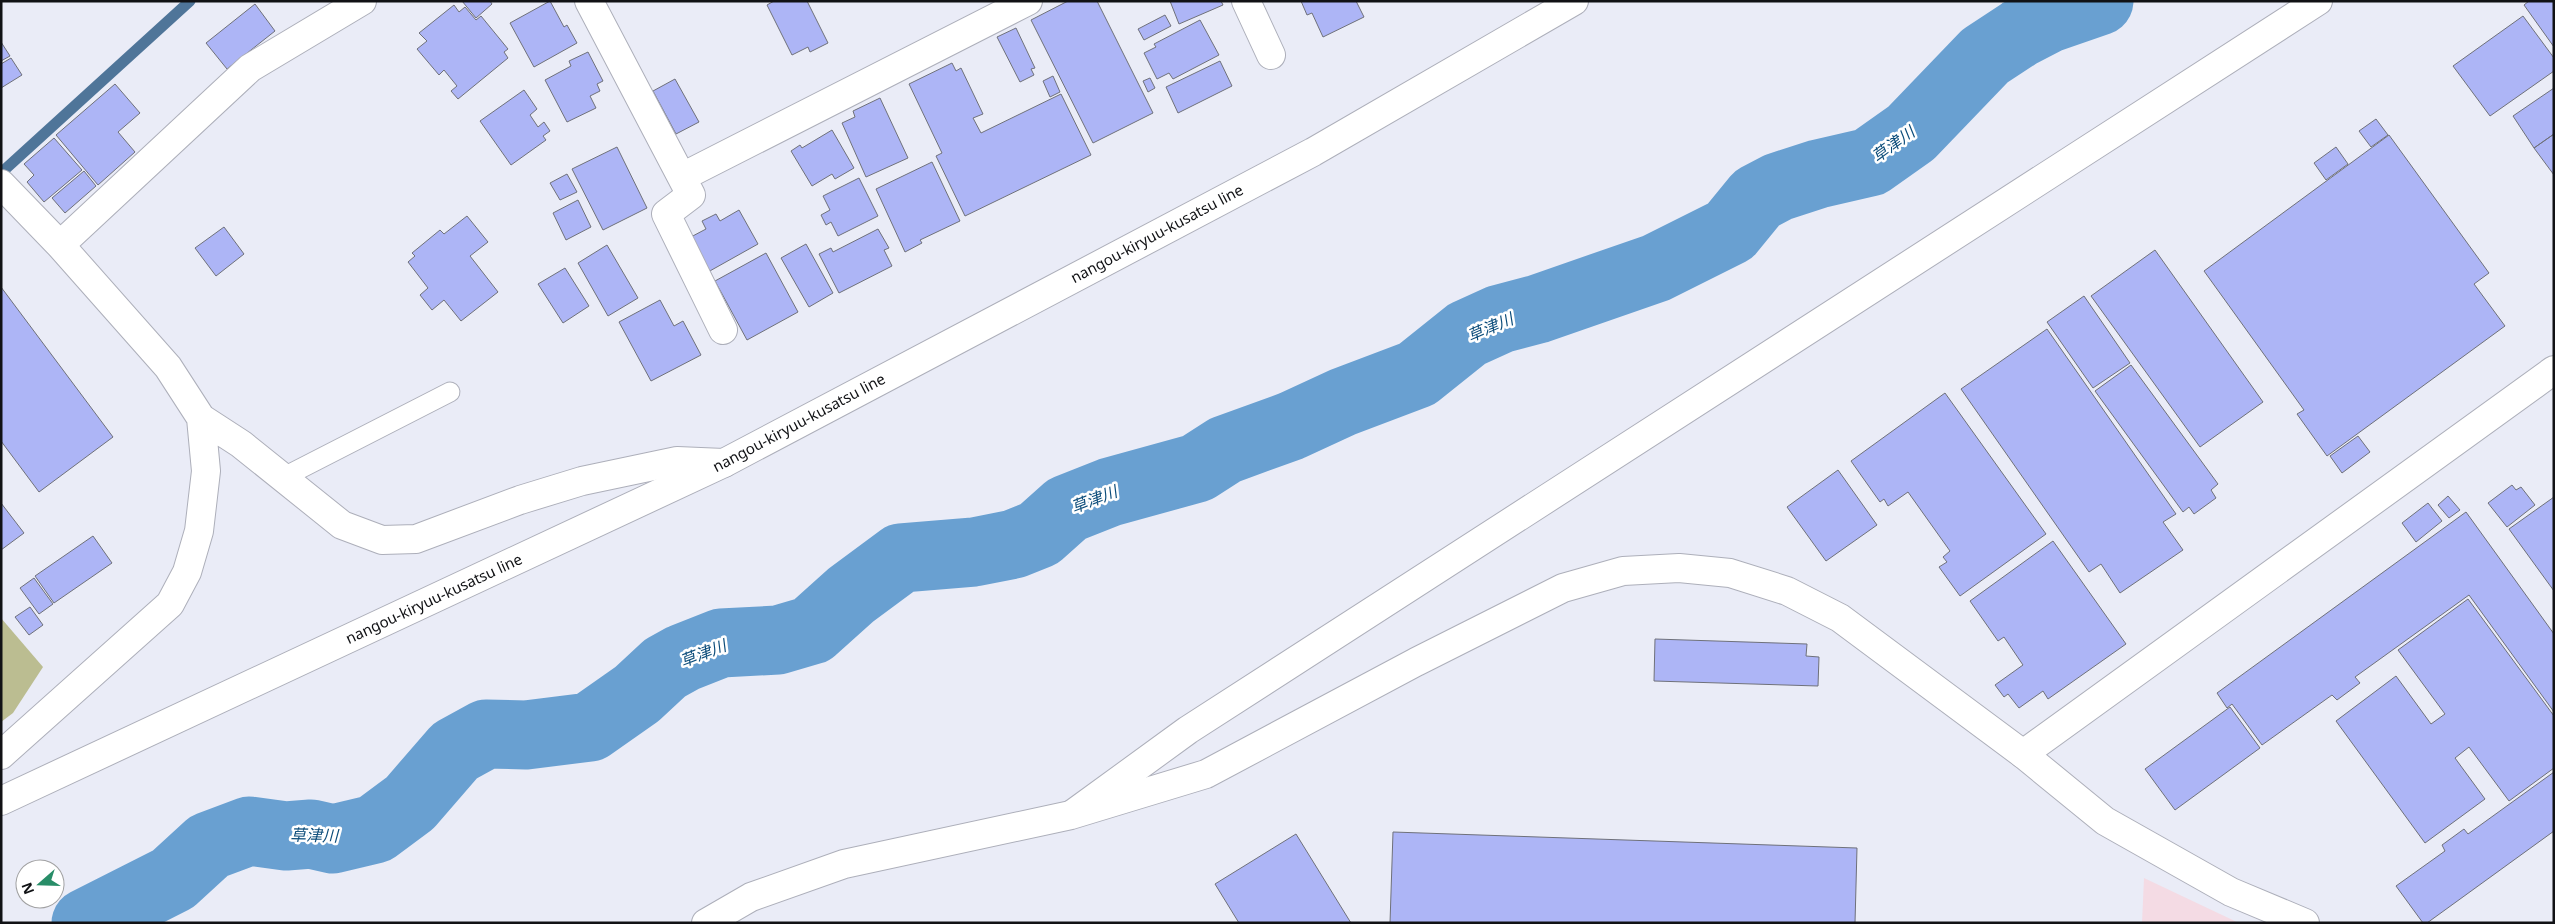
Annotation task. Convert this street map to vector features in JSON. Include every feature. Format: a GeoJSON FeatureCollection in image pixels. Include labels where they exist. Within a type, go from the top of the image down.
{"type":"FeatureCollection","features":[{"type":"Feature","properties":{"kind":"street"},"geometry":{"type":"LineString","coordinates":[[60,245],[250,68],[362,1]]}},
{"type":"Feature","properties":{"kind":"street"},"geometry":{"type":"LineString","coordinates":[[589,1],[691,194],[666,214],[723,330]]}},
{"type":"Feature","properties":{"kind":"street"},"geometry":{"type":"LineString","coordinates":[[682,177],[1028,1]]}},
{"type":"Feature","properties":{"kind":"street"},"geometry":{"type":"LineString","coordinates":[[1246,1],[1271,55]]}},
{"type":"Feature","properties":{"kind":"street","name":"nangou-kiryuu-kusatsu line"},"geometry":{"type":"LineString","coordinates":[[1,801],[724,463],[1314,152],[1574,1]]}},
{"type":"Feature","properties":{"kind":"street"},"geometry":{"type":"LineString","coordinates":[[1071,815],[1196,725],[2318,1]]}},
{"type":"Feature","properties":{"kind":"street"},"geometry":{"type":"LineString","coordinates":[[1,184],[60,245],[168,367],[201,418],[241,444],[284,477],[307,499],[342,525],[382,540],[416,538],[520,500],[582,481],[677,460],[724,463]]}},
{"type":"Feature","properties":{"kind":"street"},"geometry":{"type":"LineString","coordinates":[[2023,754],[2554,370]]}},
{"type":"Feature","properties":{"kind":"street"},"geometry":{"type":"LineString","coordinates":[[1,755],[170,604],[187,572],[199,532],[206,471],[201,418]]}},
{"type":"Feature","properties":{"kind":"street"},"geometry":{"type":"LineString","coordinates":[[706,923],[751,897],[844,864],[1071,815],[1206,774],[1416,662],[1563,588],[1623,571],[1679,568],[1730,573],[1787,591],[1840,618],[2023,754],[2105,822],[2231,892],[2305,923]]}},
{"type":"Feature","properties":{"kind":"lane"},"geometry":{"type":"LineString","coordinates":[[284,477],[450,392]]}},
{"type":"Feature","properties":{"kind":"shaded area"},"geometry":{"type":"Polygon","coordinates":[[[2144,878],[2239,923],[2142,923],[2144,878]]]}},
{"type":"Feature","properties":{"kind":"green space"},"geometry":{"type":"Polygon","coordinates":[[[1,618],[43,667],[13,713],[1,722],[1,618]]]}},
{"type":"Feature","properties":{"kind":"building"},"geometry":{"type":"Polygon","coordinates":[[[462,1],[490,1],[492,4],[476,18],[462,1]]]}},
{"type":"Feature","properties":{"kind":"building"},"geometry":{"type":"Polygon","coordinates":[[[550,1],[564,27],[567,25],[577,43],[534,67],[510,23],[550,1]]]}},
{"type":"Feature","properties":{"kind":"building"},"geometry":{"type":"Polygon","coordinates":[[[774,1],[807,1],[828,43],[810,52],[808,47],[792,55],[767,5],[774,1]]]}},
{"type":"Feature","properties":{"kind":"building"},"geometry":{"type":"Polygon","coordinates":[[[1068,1],[1097,1],[1153,113],[1093,143],[1031,20],[1068,1]]]}},
{"type":"Feature","properties":{"kind":"building"},"geometry":{"type":"Polygon","coordinates":[[[1170,1],[1221,1],[1223,5],[1179,24],[1170,1]]]}},
{"type":"Feature","properties":{"kind":"building"},"geometry":{"type":"Polygon","coordinates":[[[1301,1],[1356,1],[1364,17],[1323,37],[1312,13],[1307,15],[1301,1]]]}},
{"type":"Feature","properties":{"kind":"building"},"geometry":{"type":"Polygon","coordinates":[[[2529,1],[2554,1],[2554,47],[2524,5],[2529,1]]]}},
{"type":"Feature","properties":{"kind":"building"},"geometry":{"type":"Polygon","coordinates":[[[255,4],[275,31],[227,69],[206,43],[255,4]]]}},
{"type":"Feature","properties":{"kind":"building"},"geometry":{"type":"Polygon","coordinates":[[[454,5],[459,12],[465,7],[476,20],[481,16],[508,49],[504,52],[508,58],[458,99],[451,91],[457,86],[444,70],[439,75],[417,49],[427,41],[419,33],[454,5]]]}},
{"type":"Feature","properties":{"kind":"building"},"geometry":{"type":"Polygon","coordinates":[[[1165,15],[1171,26],[1144,40],[1138,29],[1165,15]]]}},
{"type":"Feature","properties":{"kind":"building"},"geometry":{"type":"Polygon","coordinates":[[[2523,16],[2554,58],[2554,71],[2490,116],[2453,66],[2523,16]]]}},
{"type":"Feature","properties":{"kind":"building"},"geometry":{"type":"Polygon","coordinates":[[[1200,20],[1219,55],[1173,79],[1169,73],[1157,79],[1144,53],[1156,47],[1154,44],[1200,20]]]}},
{"type":"Feature","properties":{"kind":"building"},"geometry":{"type":"Polygon","coordinates":[[[1016,28],[1035,68],[1031,69],[1034,75],[1020,82],[997,37],[1016,28]]]}},
{"type":"Feature","properties":{"kind":"building"},"geometry":{"type":"Polygon","coordinates":[[[1,42],[10,56],[1,61],[1,42]]]}},
{"type":"Feature","properties":{"kind":"building"},"geometry":{"type":"Polygon","coordinates":[[[588,52],[603,81],[597,84],[600,91],[590,96],[596,108],[567,122],[545,80],[571,66],[569,61],[588,52]]]}},
{"type":"Feature","properties":{"kind":"building"},"geometry":{"type":"Polygon","coordinates":[[[11,58],[22,75],[1,88],[1,64],[11,58]]]}},
{"type":"Feature","properties":{"kind":"building"},"geometry":{"type":"Polygon","coordinates":[[[1220,61],[1232,86],[1178,113],[1166,87],[1220,61]]]}},
{"type":"Feature","properties":{"kind":"building"},"geometry":{"type":"Polygon","coordinates":[[[952,63],[956,71],[961,68],[983,114],[973,118],[981,133],[1061,94],[1091,155],[965,216],[936,156],[942,153],[909,84],[952,63]]]}},
{"type":"Feature","properties":{"kind":"building"},"geometry":{"type":"Polygon","coordinates":[[[1053,76],[1060,92],[1050,97],[1043,81],[1053,76]]]}},
{"type":"Feature","properties":{"kind":"building"},"geometry":{"type":"Polygon","coordinates":[[[1150,78],[1155,88],[1148,92],[1143,81],[1150,78]]]}},
{"type":"Feature","properties":{"kind":"building"},"geometry":{"type":"Polygon","coordinates":[[[675,79],[699,122],[676,134],[653,91],[675,79]]]}},
{"type":"Feature","properties":{"kind":"building"},"geometry":{"type":"Polygon","coordinates":[[[115,84],[140,113],[118,132],[135,152],[98,185],[56,135],[115,84]]]}},
{"type":"Feature","properties":{"kind":"building"},"geometry":{"type":"Polygon","coordinates":[[[2554,88],[2554,134],[2534,148],[2513,116],[2554,88]]]}},
{"type":"Feature","properties":{"kind":"building"},"geometry":{"type":"Polygon","coordinates":[[[524,90],[537,109],[530,115],[538,127],[544,122],[550,131],[543,136],[546,140],[511,165],[480,121],[524,90]]]}},
{"type":"Feature","properties":{"kind":"building"},"geometry":{"type":"Polygon","coordinates":[[[880,98],[908,158],[866,177],[842,123],[855,117],[853,111],[880,98]]]}},
{"type":"Feature","properties":{"kind":"building"},"geometry":{"type":"Polygon","coordinates":[[[2376,119],[2388,135],[2371,147],[2359,131],[2376,119]]]}},
{"type":"Feature","properties":{"kind":"building"},"geometry":{"type":"Polygon","coordinates":[[[832,130],[854,168],[835,179],[832,174],[812,186],[791,151],[800,145],[802,148],[832,130]]]}},
{"type":"Feature","properties":{"kind":"building"},"geometry":{"type":"Polygon","coordinates":[[[2554,134],[2554,175],[2534,148],[2554,134]]]}},
{"type":"Feature","properties":{"kind":"building"},"geometry":{"type":"Polygon","coordinates":[[[2389,135],[2489,273],[2474,284],[2505,326],[2327,456],[2297,414],[2304,410],[2204,271],[2389,135]]]}},
{"type":"Feature","properties":{"kind":"building"},"geometry":{"type":"Polygon","coordinates":[[[54,138],[82,170],[44,202],[27,182],[34,175],[24,164],[54,138]]]}},
{"type":"Feature","properties":{"kind":"building"},"geometry":{"type":"Polygon","coordinates":[[[617,147],[647,208],[603,230],[572,169],[617,147]]]}},
{"type":"Feature","properties":{"kind":"building"},"geometry":{"type":"Polygon","coordinates":[[[2336,147],[2348,164],[2326,180],[2314,163],[2336,147]]]}},
{"type":"Feature","properties":{"kind":"building"},"geometry":{"type":"Polygon","coordinates":[[[932,162],[960,221],[920,240],[922,243],[905,252],[876,189],[932,162]]]}},
{"type":"Feature","properties":{"kind":"building"},"geometry":{"type":"Polygon","coordinates":[[[84,171],[96,186],[65,213],[52,198],[84,171]]]}},
{"type":"Feature","properties":{"kind":"building"},"geometry":{"type":"Polygon","coordinates":[[[567,174],[577,192],[560,200],[550,183],[567,174]]]}},
{"type":"Feature","properties":{"kind":"building"},"geometry":{"type":"Polygon","coordinates":[[[859,178],[878,216],[838,236],[831,222],[826,225],[821,215],[830,210],[823,196],[859,178]]]}},
{"type":"Feature","properties":{"kind":"building"},"geometry":{"type":"Polygon","coordinates":[[[578,200],[591,227],[566,240],[553,213],[578,200]]]}},
{"type":"Feature","properties":{"kind":"building"},"geometry":{"type":"Polygon","coordinates":[[[739,210],[758,244],[708,272],[689,238],[706,229],[702,221],[716,214],[720,221],[739,210]]]}},
{"type":"Feature","properties":{"kind":"building"},"geometry":{"type":"Polygon","coordinates":[[[467,216],[488,242],[470,256],[498,292],[461,321],[444,300],[432,310],[420,295],[428,288],[408,262],[415,256],[412,253],[440,230],[444,234],[467,216]]]}},
{"type":"Feature","properties":{"kind":"building"},"geometry":{"type":"Polygon","coordinates":[[[224,227],[244,254],[216,276],[195,248],[224,227]]]}},
{"type":"Feature","properties":{"kind":"building"},"geometry":{"type":"Polygon","coordinates":[[[878,229],[889,248],[884,250],[892,266],[839,293],[819,254],[831,248],[833,252],[878,229]]]}},
{"type":"Feature","properties":{"kind":"building"},"geometry":{"type":"Polygon","coordinates":[[[806,244],[833,293],[809,307],[781,258],[806,244]]]}},
{"type":"Feature","properties":{"kind":"building"},"geometry":{"type":"Polygon","coordinates":[[[607,245],[638,298],[608,316],[578,263],[607,245]]]}},
{"type":"Feature","properties":{"kind":"building"},"geometry":{"type":"Polygon","coordinates":[[[2155,250],[2263,402],[2200,447],[2091,296],[2155,250]]]}},
{"type":"Feature","properties":{"kind":"building"},"geometry":{"type":"Polygon","coordinates":[[[766,253],[798,312],[747,340],[715,281],[766,253]]]}},
{"type":"Feature","properties":{"kind":"building"},"geometry":{"type":"Polygon","coordinates":[[[565,268],[589,306],[563,323],[538,284],[565,268]]]}},
{"type":"Feature","properties":{"kind":"building"},"geometry":{"type":"Polygon","coordinates":[[[1,287],[113,437],[39,492],[1,441],[1,287]]]}},
{"type":"Feature","properties":{"kind":"building"},"geometry":{"type":"Polygon","coordinates":[[[2084,296],[2130,363],[2093,388],[2047,322],[2084,296]]]}},
{"type":"Feature","properties":{"kind":"building"},"geometry":{"type":"Polygon","coordinates":[[[660,300],[674,326],[683,321],[701,355],[651,381],[619,322],[660,300]]]}},
{"type":"Feature","properties":{"kind":"building"},"geometry":{"type":"Polygon","coordinates":[[[2047,329],[2176,514],[2163,522],[2183,550],[2120,593],[2101,564],[2089,572],[1961,389],[2047,329]]]}},
{"type":"Feature","properties":{"kind":"building"},"geometry":{"type":"Polygon","coordinates":[[[2131,365],[2218,484],[2211,490],[2216,498],[2194,514],[2189,507],[2183,512],[2095,391],[2131,365]]]}},
{"type":"Feature","properties":{"kind":"building"},"geometry":{"type":"Polygon","coordinates":[[[1945,393],[2046,534],[1960,596],[1939,567],[1947,562],[1943,557],[1950,551],[1908,492],[1888,506],[1884,499],[1880,502],[1851,461],[1945,393]]]}},
{"type":"Feature","properties":{"kind":"building"},"geometry":{"type":"Polygon","coordinates":[[[2358,436],[2370,452],[2342,473],[2330,456],[2358,436]]]}},
{"type":"Feature","properties":{"kind":"building"},"geometry":{"type":"Polygon","coordinates":[[[1838,470],[1877,525],[1826,561],[1787,507],[1838,470]]]}},
{"type":"Feature","properties":{"kind":"building"},"geometry":{"type":"Polygon","coordinates":[[[2512,485],[2516,490],[2521,487],[2535,505],[2507,527],[2488,503],[2512,485]]]}},
{"type":"Feature","properties":{"kind":"building"},"geometry":{"type":"Polygon","coordinates":[[[2448,496],[2460,510],[2449,518],[2438,505],[2448,496]]]}},
{"type":"Feature","properties":{"kind":"building"},"geometry":{"type":"Polygon","coordinates":[[[2554,497],[2554,591],[2509,529],[2554,497]]]}},
{"type":"Feature","properties":{"kind":"building"},"geometry":{"type":"Polygon","coordinates":[[[1,503],[24,533],[1,550],[1,503]]]}},
{"type":"Feature","properties":{"kind":"building"},"geometry":{"type":"Polygon","coordinates":[[[2428,503],[2442,521],[2416,542],[2402,523],[2428,503]]]}},
{"type":"Feature","properties":{"kind":"building"},"geometry":{"type":"Polygon","coordinates":[[[2466,512],[2554,634],[2554,712],[2469,595],[2355,677],[2360,683],[2337,700],[2332,695],[2262,745],[2232,704],[2227,708],[2217,693],[2466,512]]]}},
{"type":"Feature","properties":{"kind":"building"},"geometry":{"type":"Polygon","coordinates":[[[93,536],[112,563],[54,603],[35,576],[93,536]]]}},
{"type":"Feature","properties":{"kind":"building"},"geometry":{"type":"Polygon","coordinates":[[[2053,541],[2126,644],[2048,699],[2043,691],[2019,708],[2008,694],[2004,697],[1995,685],[2023,665],[2004,637],[1998,641],[1970,601],[2053,541]]]}},
{"type":"Feature","properties":{"kind":"building"},"geometry":{"type":"Polygon","coordinates":[[[34,578],[53,604],[39,614],[20,588],[34,578]]]}},
{"type":"Feature","properties":{"kind":"building"},"geometry":{"type":"Polygon","coordinates":[[[2468,599],[2554,716],[2554,768],[2509,801],[2469,747],[2455,758],[2485,799],[2425,843],[2336,721],[2396,676],[2431,724],[2445,714],[2398,650],[2468,599]]]}},
{"type":"Feature","properties":{"kind":"building"},"geometry":{"type":"Polygon","coordinates":[[[30,607],[43,625],[29,635],[15,617],[30,607]]]}},
{"type":"Feature","properties":{"kind":"building"},"geometry":{"type":"Polygon","coordinates":[[[1655,639],[1807,644],[1806,656],[1819,657],[1818,686],[1654,681],[1655,639]]]}},
{"type":"Feature","properties":{"kind":"building"},"geometry":{"type":"Polygon","coordinates":[[[2230,707],[2260,748],[2175,810],[2145,769],[2230,707]]]}},
{"type":"Feature","properties":{"kind":"building"},"geometry":{"type":"Polygon","coordinates":[[[2554,772],[2554,831],[2427,923],[2423,923],[2396,886],[2445,851],[2442,845],[2464,829],[2468,834],[2554,772]]]}},
{"type":"Feature","properties":{"kind":"building"},"geometry":{"type":"Polygon","coordinates":[[[1393,832],[1857,848],[1855,923],[1390,923],[1393,832]]]}},
{"type":"Feature","properties":{"kind":"building"},"geometry":{"type":"Polygon","coordinates":[[[1296,834],[1351,923],[1239,923],[1215,884],[1296,834]]]}},
{"type":"Feature","properties":{"kind":"waterway"},"geometry":{"type":"LineString","coordinates":[[1,173],[190,1]]}},
{"type":"Feature","properties":{"kind":"waterway","name":"草津川"},"geometry":{"type":"LineString","coordinates":[[86,923],[173,879],[209,846],[249,831],[286,836],[311,834],[333,839],[375,829],[410,803],[455,751],[486,734],[526,735],[590,727],[637,694],[665,668],[683,658],[721,643],[778,640],[812,630],[851,595],[901,558],[974,552],[1014,544],[1039,534],[1067,509],[1110,492],[1197,468],[1225,450],[1291,426],[1343,402],[1417,374],[1467,334],[1500,319],[1538,309],[1656,268],[1730,231],[1757,198],[1778,187],[1818,174],[1870,162],[1911,133],[1985,56],[2020,33],[2047,19],[2099,1]]}}]}
